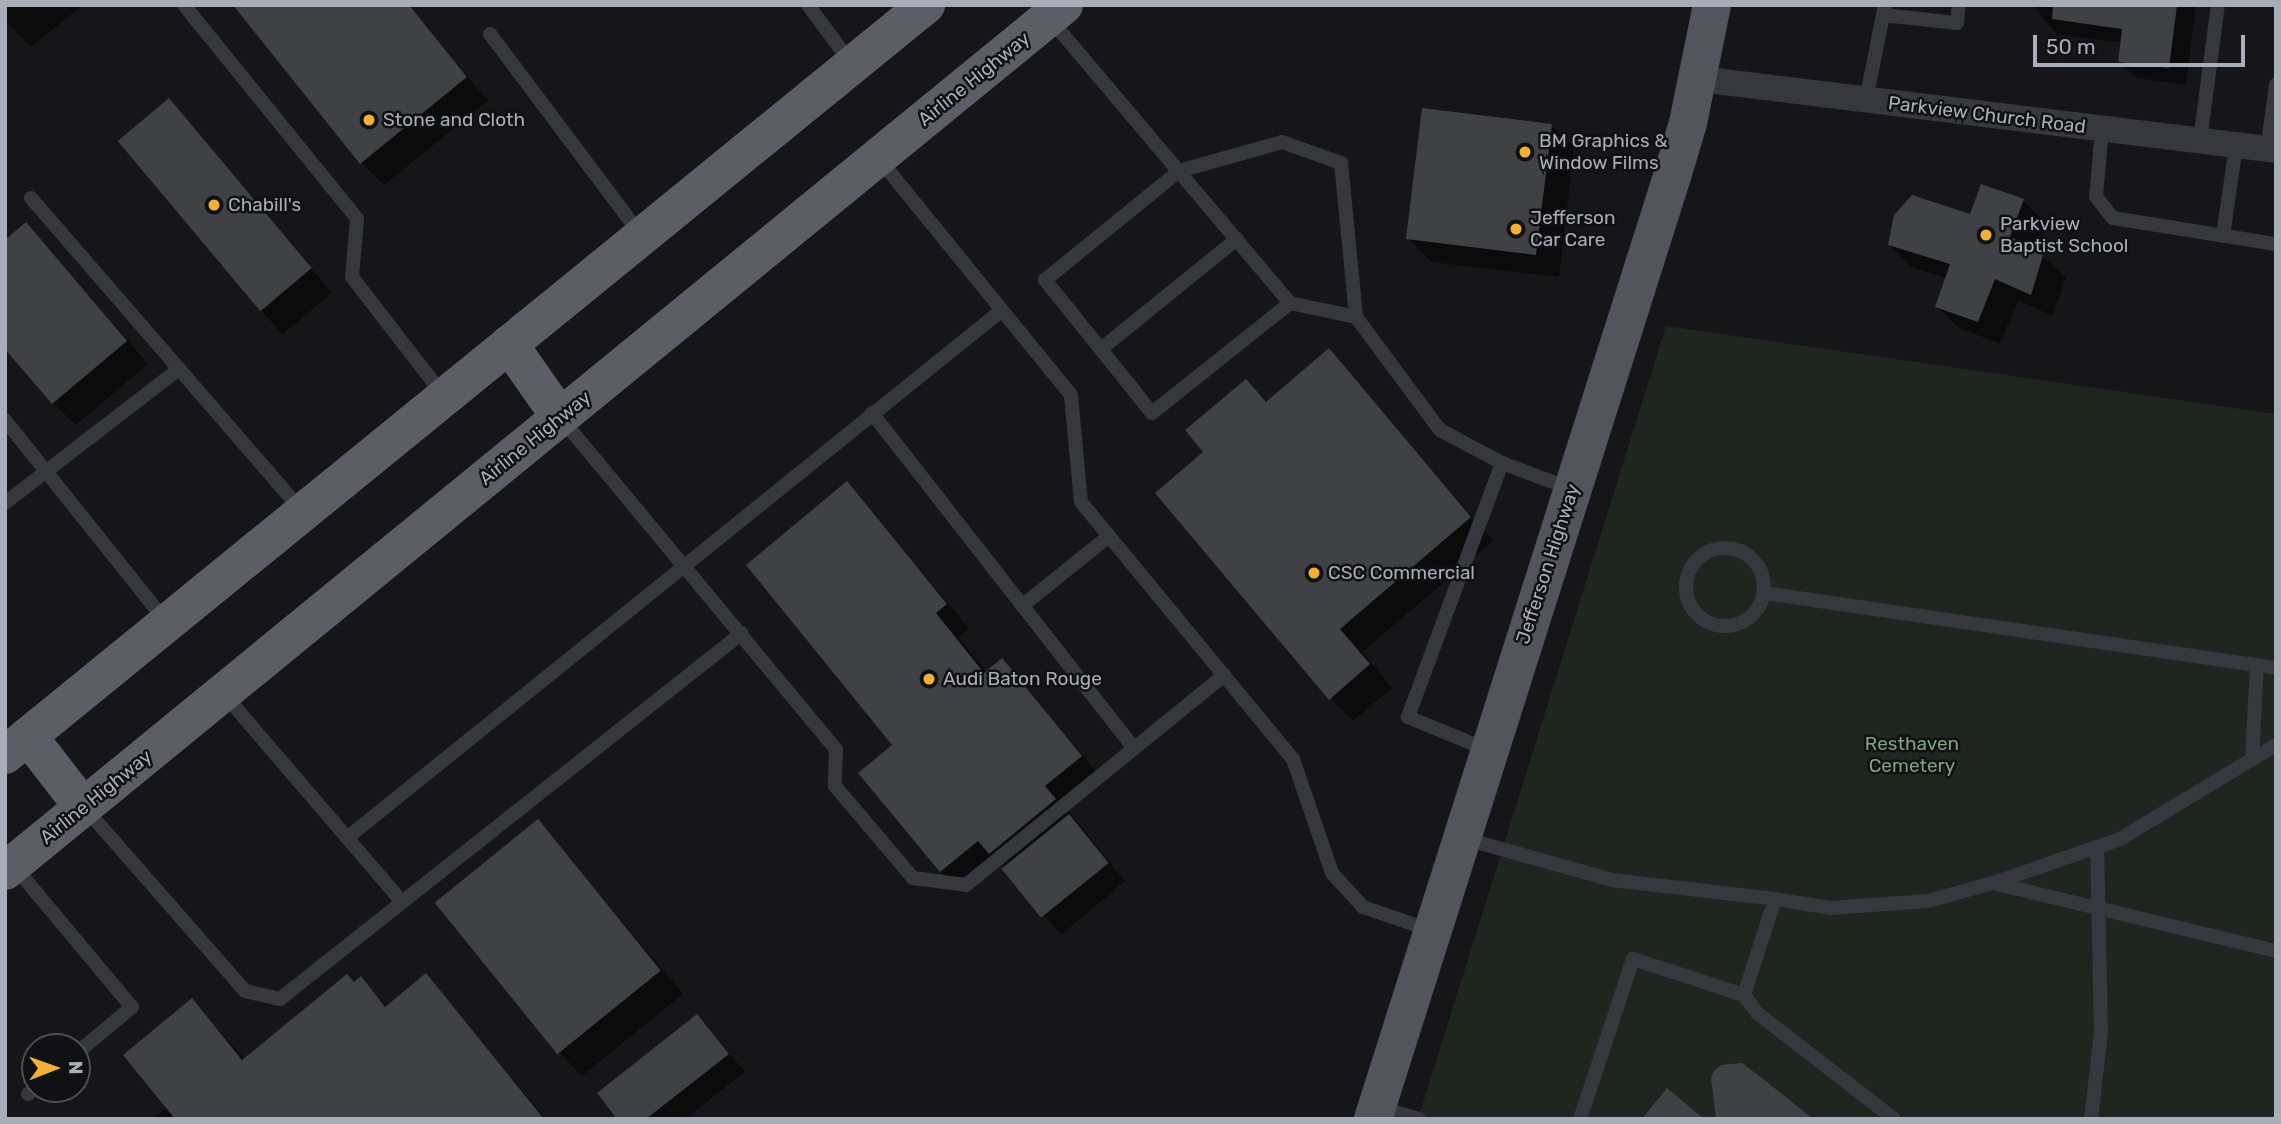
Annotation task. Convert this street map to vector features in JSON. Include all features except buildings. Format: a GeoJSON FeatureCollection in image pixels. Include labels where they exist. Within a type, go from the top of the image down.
{"type":"FeatureCollection","features":[{"type":"Feature","properties":{"kind":"highway"},"geometry":{"type":"LineString","coordinates":[[83,807],[17,745],[926,5]]}},
{"type":"Feature","properties":{"kind":"highway","name":"Airline Highway"},"geometry":{"type":"LineString","coordinates":[[9,868],[1057,11]]}},
{"type":"Feature","properties":{"kind":"highway"},"geometry":{"type":"LineString","coordinates":[[509,344],[560,417]]}},
{"type":"Feature","properties":{"kind":"main road","name":"Jefferson Highway"},"geometry":{"type":"LineString","coordinates":[[1374,1112],[1673,173],[1699,79],[1712,5]]}},
{"type":"Feature","properties":{"kind":"street","name":"Parkview Church Road"},"geometry":{"type":"LineString","coordinates":[[1699,79],[2271,150]]}},
{"type":"Feature","properties":{"kind":"lane"},"geometry":{"type":"LineString","coordinates":[[184,5],[357,219],[352,277],[445,397]]}},
{"type":"Feature","properties":{"kind":"lane"},"geometry":{"type":"LineString","coordinates":[[808,5],[853,65]]}},
{"type":"Feature","properties":{"kind":"lane"},"geometry":{"type":"LineString","coordinates":[[1866,100],[1884,10],[1957,23],[1959,5]]}},
{"type":"Feature","properties":{"kind":"lane"},"geometry":{"type":"LineString","coordinates":[[2200,141],[2218,5]]}},
{"type":"Feature","properties":{"kind":"lane"},"geometry":{"type":"LineString","coordinates":[[1057,11],[1179,171],[1290,303],[1356,317]]}},
{"type":"Feature","properties":{"kind":"lane"},"geometry":{"type":"LineString","coordinates":[[490,34],[642,236]]}},
{"type":"Feature","properties":{"kind":"lane"},"geometry":{"type":"LineString","coordinates":[[2271,150],[2276,85]]}},
{"type":"Feature","properties":{"kind":"lane"},"geometry":{"type":"LineString","coordinates":[[2102,129],[2094,180],[2102,210],[2126,221],[2276,244]]}},
{"type":"Feature","properties":{"kind":"lane"},"geometry":{"type":"LineString","coordinates":[[1290,303],[1152,413],[1045,280],[1179,171],[1282,142],[1341,163],[1356,317],[1440,430],[1502,463],[1572,489]]}},
{"type":"Feature","properties":{"kind":"lane"},"geometry":{"type":"LineString","coordinates":[[2223,236],[2236,146]]}},
{"type":"Feature","properties":{"kind":"lane"},"geometry":{"type":"LineString","coordinates":[[878,158],[1071,395],[1081,502],[1293,759],[1332,873],[1363,907],[1432,930]]}},
{"type":"Feature","properties":{"kind":"lane"},"geometry":{"type":"LineString","coordinates":[[31,198],[303,512]]}},
{"type":"Feature","properties":{"kind":"lane"},"geometry":{"type":"LineString","coordinates":[[1101,349],[1237,239]]}},
{"type":"Feature","properties":{"kind":"lane"},"geometry":{"type":"LineString","coordinates":[[347,838],[1002,310]]}},
{"type":"Feature","properties":{"kind":"lane"},"geometry":{"type":"LineString","coordinates":[[5,503],[179,369]]}},
{"type":"Feature","properties":{"kind":"lane"},"geometry":{"type":"LineString","coordinates":[[872,413],[1134,748]]}},
{"type":"Feature","properties":{"kind":"lane"},"geometry":{"type":"LineString","coordinates":[[560,417],[683,569],[741,633],[836,749],[835,786],[913,878],[965,885],[1224,675]]}},
{"type":"Feature","properties":{"kind":"lane"},"geometry":{"type":"LineString","coordinates":[[5,420],[166,624]]}},
{"type":"Feature","properties":{"kind":"lane"},"geometry":{"type":"LineString","coordinates":[[1489,750],[1408,718],[1502,463]]}},
{"type":"Feature","properties":{"kind":"lane"},"geometry":{"type":"LineString","coordinates":[[1022,606],[1109,536]]}},
{"type":"Feature","properties":{"kind":"lane"},"geometry":{"type":"LineString","coordinates":[[1728,548],[1751,558],[1764,580],[1764,593],[1752,616],[1741,624],[1716,626],[1694,612],[1685,587],[1687,575],[1703,554],[1728,548]]}},
{"type":"Feature","properties":{"kind":"lane"},"geometry":{"type":"LineString","coordinates":[[1764,593],[2276,668]]}},
{"type":"Feature","properties":{"kind":"lane"},"geometry":{"type":"LineString","coordinates":[[83,807],[245,991],[280,999],[741,633]]}},
{"type":"Feature","properties":{"kind":"lane"},"geometry":{"type":"LineString","coordinates":[[2252,760],[2257,665]]}},
{"type":"Feature","properties":{"kind":"lane"},"geometry":{"type":"LineString","coordinates":[[223,693],[402,902]]}},
{"type":"Feature","properties":{"kind":"lane"},"geometry":{"type":"LineString","coordinates":[[1461,838],[1612,880],[1831,908],[1928,901],[1993,883],[2120,839],[2276,744]]}},
{"type":"Feature","properties":{"kind":"lane"},"geometry":{"type":"LineString","coordinates":[[2091,1119],[2101,1032],[2097,847]]}},
{"type":"Feature","properties":{"kind":"lane"},"geometry":{"type":"LineString","coordinates":[[9,868],[132,1007],[91,1042]]}},
{"type":"Feature","properties":{"kind":"lane"},"geometry":{"type":"LineString","coordinates":[[1993,883],[2099,911],[2276,951]]}},
{"type":"Feature","properties":{"kind":"lane"},"geometry":{"type":"LineString","coordinates":[[1744,995],[1775,899]]}},
{"type":"Feature","properties":{"kind":"lane"},"geometry":{"type":"LineString","coordinates":[[1580,1119],[1633,959],[1744,995],[1757,1013],[1894,1119]]}},
{"type":"Feature","properties":{"kind":"lane"},"geometry":{"type":"LineString","coordinates":[[1374,1112],[1419,1119]]}},
{"type":"Feature","properties":{"kind":"green space","name":"Resthaven Cemetery"},"geometry":{"type":"Polygon","coordinates":[[[1666,326],[2276,414],[2276,1119],[1418,1119],[1666,326]]]}},
{"type":"Feature","properties":{"kind":"place","name":"Stone and Cloth"},"geometry":{"type":"Point","coordinates":[369,120]}},
{"type":"Feature","properties":{"kind":"place","name":"BM Graphics & Window Films"},"geometry":{"type":"Point","coordinates":[1525,152]}},
{"type":"Feature","properties":{"kind":"place","name":"Chabill's"},"geometry":{"type":"Point","coordinates":[214,205]}},
{"type":"Feature","properties":{"kind":"place","name":"Jefferson Car Care"},"geometry":{"type":"Point","coordinates":[1516,229]}},
{"type":"Feature","properties":{"kind":"place","name":"Parkview Baptist School"},"geometry":{"type":"Point","coordinates":[1986,235]}},
{"type":"Feature","properties":{"kind":"place","name":"CSC Commercial"},"geometry":{"type":"Point","coordinates":[1314,573]}},
{"type":"Feature","properties":{"kind":"place","name":"Audi Baton Rouge"},"geometry":{"type":"Point","coordinates":[929,679]}}]}
